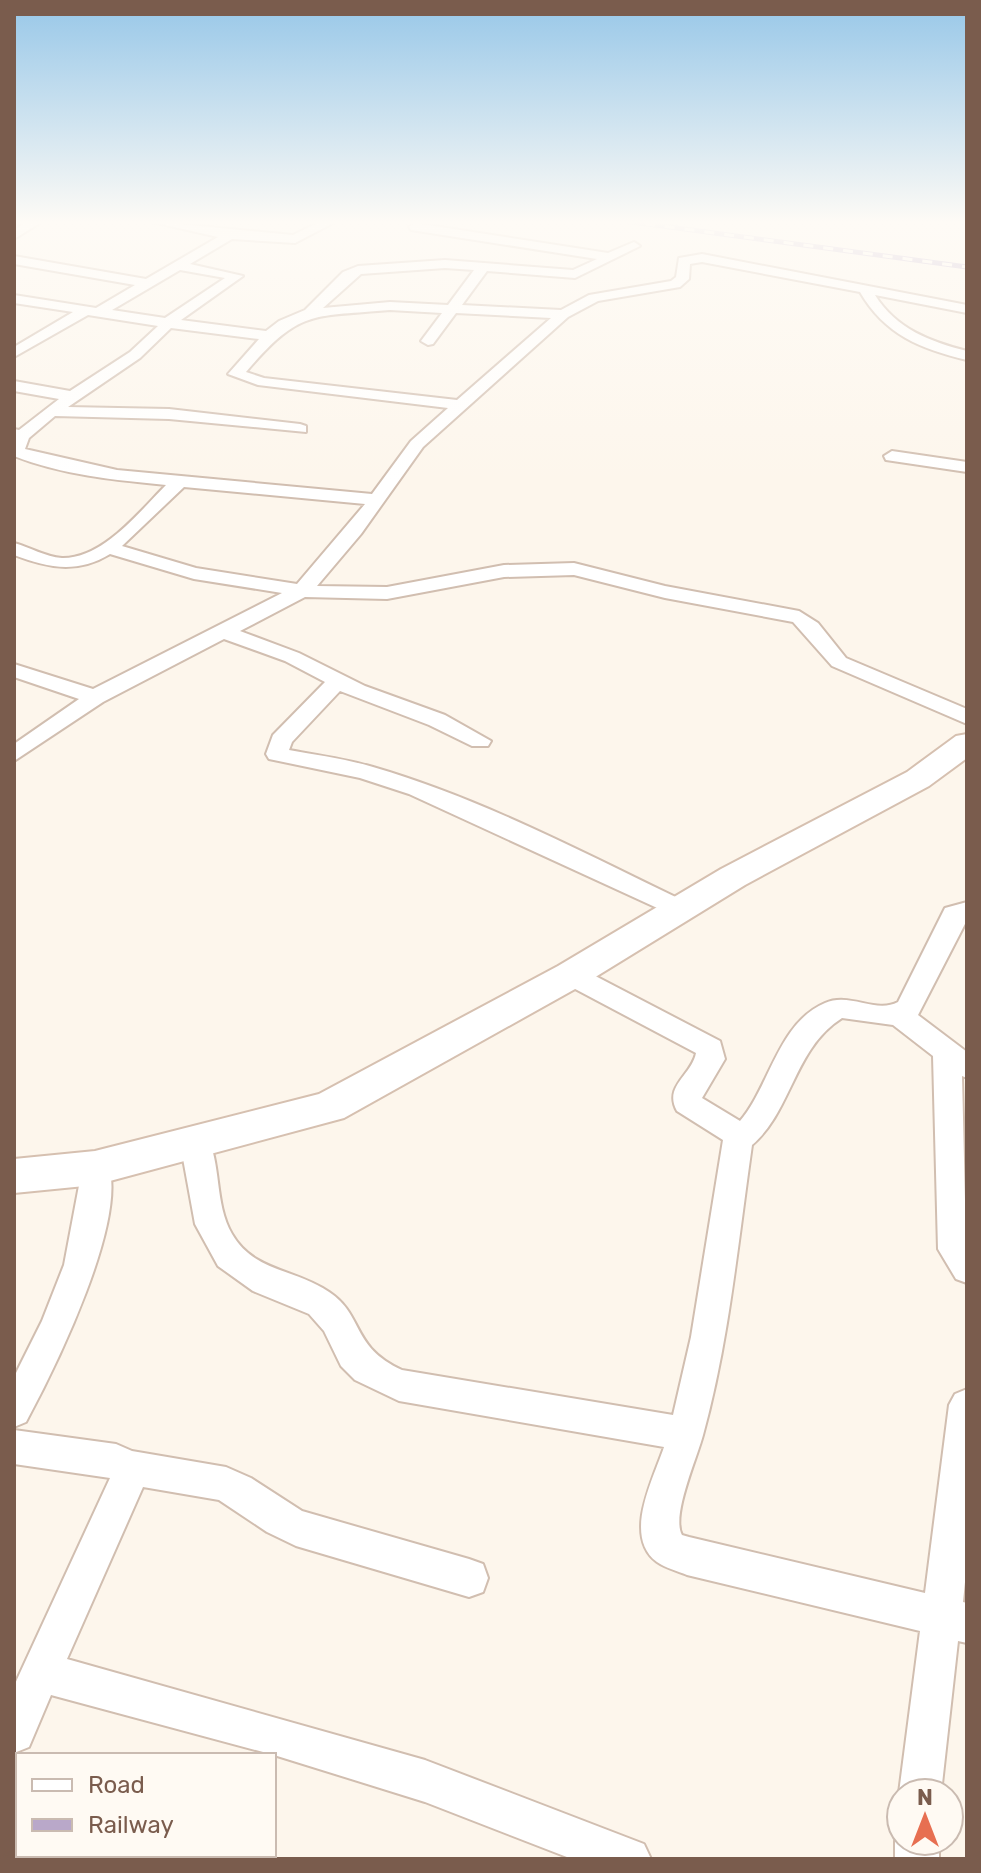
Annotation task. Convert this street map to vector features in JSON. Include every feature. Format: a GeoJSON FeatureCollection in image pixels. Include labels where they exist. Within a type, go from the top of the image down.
{"type":"FeatureCollection","features":[{"type":"Feature","properties":{"kind":"main road"},"geometry":{"type":"LineString","coordinates":[[14,1176],[95,1168],[330,1107],[571,975],[679,909],[918,779],[967,743]]}},
{"type":"Feature","properties":{"kind":"street"},"geometry":{"type":"LineString","coordinates":[[82,308],[164,328],[203,344]]}},
{"type":"Feature","properties":{"kind":"street"},"geometry":{"type":"LineString","coordinates":[[14,353],[97,308]]}},
{"type":"Feature","properties":{"kind":"street"},"geometry":{"type":"LineString","coordinates":[[191,308],[164,328],[139,355],[71,396],[18,435],[18,452],[74,468],[178,483],[377,500]]}},
{"type":"Feature","properties":{"kind":"street"},"geometry":{"type":"LineString","coordinates":[[310,313],[315,308]]}},
{"type":"Feature","properties":{"kind":"street"},"geometry":{"type":"LineString","coordinates":[[362,308],[296,317],[244,354],[236,374],[243,378],[459,405]]}},
{"type":"Feature","properties":{"kind":"street"},"geometry":{"type":"LineString","coordinates":[[428,341],[454,308]]}},
{"type":"Feature","properties":{"kind":"street"},"geometry":{"type":"LineString","coordinates":[[477,308],[563,314]]}},
{"type":"Feature","properties":{"kind":"street"},"geometry":{"type":"LineString","coordinates":[[14,754],[95,697],[302,591],[377,500],[417,444],[563,314],[574,308]]}},
{"type":"Feature","properties":{"kind":"street"},"geometry":{"type":"LineString","coordinates":[[876,308],[883,320],[899,333],[967,356]]}},
{"type":"Feature","properties":{"kind":"street"},"geometry":{"type":"LineString","coordinates":[[164,328],[269,336]]}},
{"type":"Feature","properties":{"kind":"street"},"geometry":{"type":"LineString","coordinates":[[14,386],[71,396]]}},
{"type":"Feature","properties":{"kind":"street"},"geometry":{"type":"LineString","coordinates":[[51,411],[183,415],[300,429]]}},
{"type":"Feature","properties":{"kind":"street"},"geometry":{"type":"LineString","coordinates":[[892,456],[967,467]]}},
{"type":"Feature","properties":{"kind":"street"},"geometry":{"type":"LineString","coordinates":[[14,549],[68,563],[107,547],[178,483]]}},
{"type":"Feature","properties":{"kind":"street"},"geometry":{"type":"LineString","coordinates":[[107,547],[194,573],[302,591],[387,593],[504,571],[549,568],[598,573],[665,592],[799,617],[810,623],[828,654],[839,662],[967,717]]}},
{"type":"Feature","properties":{"kind":"street"},"geometry":{"type":"LineString","coordinates":[[14,570],[35,556]]}},
{"type":"Feature","properties":{"kind":"street"},"geometry":{"type":"LineString","coordinates":[[224,632],[303,662],[338,681],[480,741]]}},
{"type":"Feature","properties":{"kind":"street"},"geometry":{"type":"LineString","coordinates":[[14,670],[95,697]]}},
{"type":"Feature","properties":{"kind":"street"},"geometry":{"type":"LineString","coordinates":[[338,681],[281,740],[277,754],[365,772],[429,794],[536,840],[679,909]]}},
{"type":"Feature","properties":{"kind":"street"},"geometry":{"type":"LineString","coordinates":[[738,1140],[756,1127],[789,1058],[828,1014],[843,1009],[887,1018],[900,1016],[908,1009],[954,914],[967,911]]}},
{"type":"Feature","properties":{"kind":"street"},"geometry":{"type":"LineString","coordinates":[[571,975],[710,1048],[711,1059],[687,1093],[687,1103],[734,1132],[738,1140],[711,1323],[686,1434],[659,1520],[660,1533],[669,1548],[687,1556],[955,1620]]}},
{"type":"Feature","properties":{"kind":"street"},"geometry":{"type":"LineString","coordinates":[[900,1016],[957,1059],[954,1249],[967,1269]]}},
{"type":"Feature","properties":{"kind":"street"},"geometry":{"type":"LineString","coordinates":[[195,1142],[210,1220],[218,1244],[234,1265],[320,1302],[335,1317],[354,1358],[374,1374],[399,1385],[686,1434]]}},
{"type":"Feature","properties":{"kind":"street"},"geometry":{"type":"LineString","coordinates":[[14,1411],[72,1297],[88,1240],[95,1168]]}},
{"type":"Feature","properties":{"kind":"street"},"geometry":{"type":"LineString","coordinates":[[923,1777],[955,1620],[967,1405]]}},
{"type":"Feature","properties":{"kind":"street"},"geometry":{"type":"LineString","coordinates":[[14,1447],[116,1461],[126,1467],[217,1482],[238,1490],[270,1517],[296,1528],[469,1578]]}},
{"type":"Feature","properties":{"kind":"street"},"geometry":{"type":"LineString","coordinates":[[14,1732],[123,1496],[128,1479],[126,1467]]}},
{"type":"Feature","properties":{"kind":"street"},"geometry":{"type":"LineString","coordinates":[[41,1672],[286,1739],[425,1781],[629,1859]]}}]}
